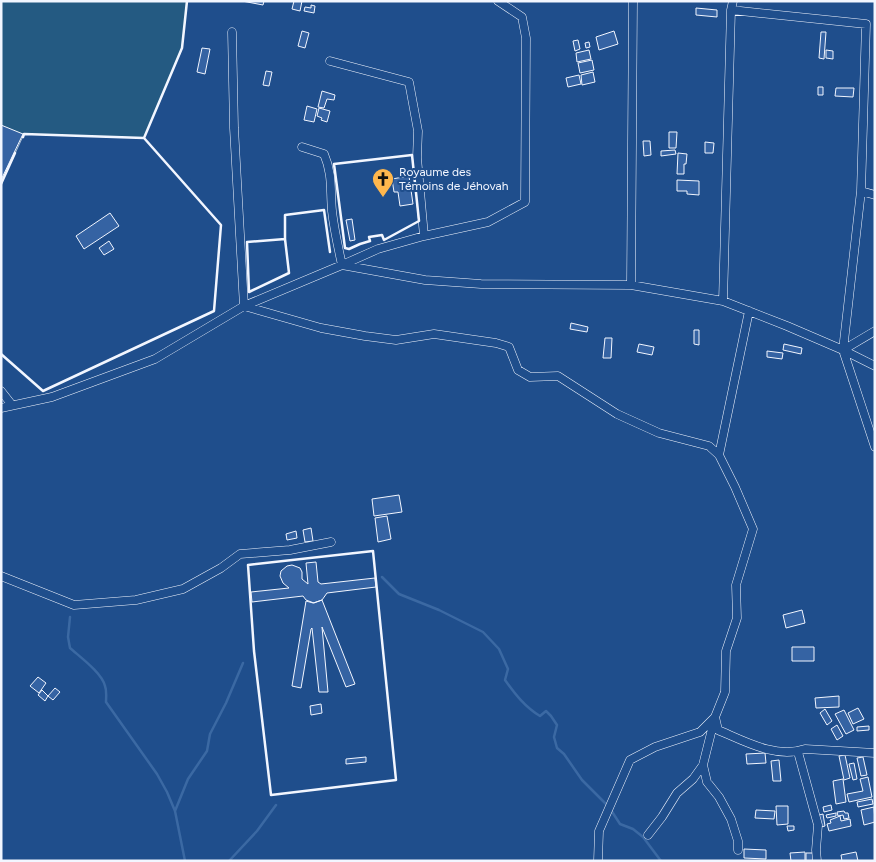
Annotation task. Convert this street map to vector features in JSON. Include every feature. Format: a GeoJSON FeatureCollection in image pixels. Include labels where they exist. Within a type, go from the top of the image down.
{"type":"FeatureCollection","features":[{"type":"Feature","properties":{"kind":"street"},"geometry":{"type":"LineString","coordinates":[[1,408],[52,397],[155,359],[244,306],[378,250],[424,236],[488,222],[525,202],[526,38],[522,17],[498,1]]}},
{"type":"Feature","properties":{"kind":"street"},"geometry":{"type":"LineString","coordinates":[[631,285],[634,1]]}},
{"type":"Feature","properties":{"kind":"street"},"geometry":{"type":"LineString","coordinates":[[722,301],[732,5],[866,24],[861,191],[843,350],[875,447]]}},
{"type":"Feature","properties":{"kind":"street"},"geometry":{"type":"LineString","coordinates":[[232,32],[234,128],[244,306]]}},
{"type":"Feature","properties":{"kind":"street"},"geometry":{"type":"LineString","coordinates":[[330,61],[409,82],[418,131],[417,158],[424,236]]}},
{"type":"Feature","properties":{"kind":"street"},"geometry":{"type":"LineString","coordinates":[[302,147],[324,154],[326,159],[331,176],[333,216],[342,265]]}},
{"type":"Feature","properties":{"kind":"street"},"geometry":{"type":"LineString","coordinates":[[861,191],[875,195]]}},
{"type":"Feature","properties":{"kind":"street"},"geometry":{"type":"LineString","coordinates":[[342,265],[425,280],[481,284],[631,285],[722,301],[788,326],[875,366]]}},
{"type":"Feature","properties":{"kind":"street"},"geometry":{"type":"LineString","coordinates":[[244,306],[321,328],[364,336],[396,340],[434,334],[496,343],[509,347],[518,370],[530,376],[558,376],[617,414],[659,433],[709,446],[719,454],[736,487],[753,529],[736,585],[737,618],[726,651],[725,692],[703,765],[693,779],[677,793],[648,835]]}},
{"type":"Feature","properties":{"kind":"street"},"geometry":{"type":"LineString","coordinates":[[719,454],[749,311]]}},
{"type":"Feature","properties":{"kind":"street"},"geometry":{"type":"LineString","coordinates":[[843,350],[875,331]]}},
{"type":"Feature","properties":{"kind":"street"},"geometry":{"type":"LineString","coordinates":[[1,391],[12,405]]}},
{"type":"Feature","properties":{"kind":"street"},"geometry":{"type":"LineString","coordinates":[[1,576],[74,605],[136,600],[183,589],[221,568],[240,554],[290,550],[331,542]]}},
{"type":"Feature","properties":{"kind":"street"},"geometry":{"type":"LineString","coordinates":[[716,717],[718,730],[768,750],[798,752],[805,749],[875,753]]}},
{"type":"Feature","properties":{"kind":"street"},"geometry":{"type":"LineString","coordinates":[[598,861],[599,831],[630,760],[654,747],[700,732],[716,717]]}},
{"type":"Feature","properties":{"kind":"street"},"geometry":{"type":"LineString","coordinates":[[798,752],[818,825],[817,861]]}},
{"type":"Feature","properties":{"kind":"street"},"geometry":{"type":"LineString","coordinates":[[703,765],[707,782],[719,797],[731,818],[738,841],[738,850]]}},
{"type":"Feature","properties":{"kind":"shaded area"},"geometry":{"type":"Polygon","coordinates":[[[1,1],[187,1],[182,48],[144,138],[24,134],[1,184],[1,1]]]}},
{"type":"Feature","properties":{"kind":"building"},"geometry":{"type":"Polygon","coordinates":[[[242,1],[264,1],[263,5],[242,1]]]}},
{"type":"Feature","properties":{"kind":"building"},"geometry":{"type":"Polygon","coordinates":[[[294,1],[302,1],[300,11],[292,9],[294,1]]]}},
{"type":"Feature","properties":{"kind":"building"},"geometry":{"type":"Polygon","coordinates":[[[311,5],[315,6],[314,13],[304,11],[305,7],[311,8],[311,5]]]}},
{"type":"Feature","properties":{"kind":"building"},"geometry":{"type":"Polygon","coordinates":[[[696,8],[717,10],[717,17],[696,15],[696,8]]]}},
{"type":"Feature","properties":{"kind":"building"},"geometry":{"type":"Polygon","coordinates":[[[302,31],[309,33],[305,48],[298,46],[302,31]]]}},
{"type":"Feature","properties":{"kind":"building"},"geometry":{"type":"Polygon","coordinates":[[[614,31],[618,44],[599,50],[596,37],[614,31]]]}},
{"type":"Feature","properties":{"kind":"building"},"geometry":{"type":"Polygon","coordinates":[[[821,32],[826,32],[824,59],[819,58],[821,32]]]}},
{"type":"Feature","properties":{"kind":"building"},"geometry":{"type":"Polygon","coordinates":[[[578,40],[580,49],[575,51],[573,41],[578,40]]]}},
{"type":"Feature","properties":{"kind":"building"},"geometry":{"type":"Polygon","coordinates":[[[589,42],[590,47],[586,48],[585,43],[589,42]]]}},
{"type":"Feature","properties":{"kind":"building"},"geometry":{"type":"Polygon","coordinates":[[[202,48],[210,49],[205,74],[197,72],[202,48]]]}},
{"type":"Feature","properties":{"kind":"building"},"geometry":{"type":"Polygon","coordinates":[[[589,50],[591,59],[577,62],[576,53],[589,50]]]}},
{"type":"Feature","properties":{"kind":"building"},"geometry":{"type":"Polygon","coordinates":[[[826,50],[833,51],[833,59],[826,58],[826,50]]]}},
{"type":"Feature","properties":{"kind":"building"},"geometry":{"type":"Polygon","coordinates":[[[592,60],[594,70],[580,73],[578,63],[592,60]]]}},
{"type":"Feature","properties":{"kind":"building"},"geometry":{"type":"Polygon","coordinates":[[[266,71],[272,72],[269,86],[263,85],[266,71]]]}},
{"type":"Feature","properties":{"kind":"building"},"geometry":{"type":"Polygon","coordinates":[[[593,72],[595,82],[582,85],[581,75],[593,72]]]}},
{"type":"Feature","properties":{"kind":"building"},"geometry":{"type":"Polygon","coordinates":[[[579,75],[581,84],[568,87],[566,78],[579,75]]]}},
{"type":"Feature","properties":{"kind":"building"},"geometry":{"type":"Polygon","coordinates":[[[818,87],[823,87],[823,95],[818,95],[818,87]]]}},
{"type":"Feature","properties":{"kind":"building"},"geometry":{"type":"Polygon","coordinates":[[[836,88],[854,88],[853,97],[835,96],[836,88]]]}},
{"type":"Feature","properties":{"kind":"building"},"geometry":{"type":"Polygon","coordinates":[[[322,91],[335,95],[334,100],[327,99],[324,108],[318,107],[322,91]]]}},
{"type":"Feature","properties":{"kind":"building"},"geometry":{"type":"Polygon","coordinates":[[[307,106],[317,109],[314,122],[304,120],[307,106]]]}},
{"type":"Feature","properties":{"kind":"building"},"geometry":{"type":"Polygon","coordinates":[[[319,108],[330,111],[327,122],[317,116],[319,108]]]}},
{"type":"Feature","properties":{"kind":"building"},"geometry":{"type":"Polygon","coordinates":[[[1,125],[23,134],[1,180],[1,125]]]}},
{"type":"Feature","properties":{"kind":"building"},"geometry":{"type":"Polygon","coordinates":[[[669,132],[677,132],[676,148],[669,148],[669,132]]]}},
{"type":"Feature","properties":{"kind":"building"},"geometry":{"type":"Polygon","coordinates":[[[643,141],[650,141],[651,155],[644,156],[643,141]]]}},
{"type":"Feature","properties":{"kind":"building"},"geometry":{"type":"Polygon","coordinates":[[[705,142],[714,143],[713,153],[705,153],[705,142]]]}},
{"type":"Feature","properties":{"kind":"building"},"geometry":{"type":"Polygon","coordinates":[[[675,150],[676,154],[661,156],[661,151],[675,150]]]}},
{"type":"Feature","properties":{"kind":"building"},"geometry":{"type":"Polygon","coordinates":[[[678,153],[687,154],[684,174],[677,174],[678,153]]]}},
{"type":"Feature","properties":{"kind":"building"},"geometry":{"type":"Polygon","coordinates":[[[409,176],[413,204],[400,206],[398,192],[394,192],[392,179],[409,176]]]}},
{"type":"Feature","properties":{"kind":"building"},"geometry":{"type":"Polygon","coordinates":[[[677,180],[699,181],[699,195],[687,194],[687,191],[677,191],[677,180]]]}},
{"type":"Feature","properties":{"kind":"building"},"geometry":{"type":"Polygon","coordinates":[[[110,213],[119,226],[84,249],[76,236],[110,213]]]}},
{"type":"Feature","properties":{"kind":"building"},"geometry":{"type":"Polygon","coordinates":[[[352,219],[355,240],[350,241],[346,220],[352,219]]]}},
{"type":"Feature","properties":{"kind":"building"},"geometry":{"type":"Polygon","coordinates":[[[109,241],[114,249],[104,255],[99,248],[109,241]]]}},
{"type":"Feature","properties":{"kind":"building"},"geometry":{"type":"Polygon","coordinates":[[[571,323],[588,327],[587,332],[570,329],[571,323]]]}},
{"type":"Feature","properties":{"kind":"building"},"geometry":{"type":"Polygon","coordinates":[[[694,330],[699,330],[699,345],[694,344],[694,330]]]}},
{"type":"Feature","properties":{"kind":"building"},"geometry":{"type":"Polygon","coordinates":[[[605,338],[612,338],[611,358],[603,358],[605,338]]]}},
{"type":"Feature","properties":{"kind":"building"},"geometry":{"type":"Polygon","coordinates":[[[639,344],[654,347],[652,355],[637,352],[639,344]]]}},
{"type":"Feature","properties":{"kind":"building"},"geometry":{"type":"Polygon","coordinates":[[[784,344],[802,348],[801,354],[783,350],[784,344]]]}},
{"type":"Feature","properties":{"kind":"building"},"geometry":{"type":"Polygon","coordinates":[[[767,351],[783,353],[782,359],[767,357],[767,351]]]}},
{"type":"Feature","properties":{"kind":"building"},"geometry":{"type":"Polygon","coordinates":[[[399,495],[402,512],[374,516],[372,499],[399,495]]]}},
{"type":"Feature","properties":{"kind":"building"},"geometry":{"type":"Polygon","coordinates":[[[387,516],[391,539],[378,542],[375,518],[387,516]]]}},
{"type":"Feature","properties":{"kind":"building"},"geometry":{"type":"Polygon","coordinates":[[[311,528],[313,541],[305,542],[303,530],[311,528]]]}},
{"type":"Feature","properties":{"kind":"building"},"geometry":{"type":"Polygon","coordinates":[[[296,531],[297,538],[287,540],[286,534],[296,531]]]}},
{"type":"Feature","properties":{"kind":"building"},"geometry":{"type":"Polygon","coordinates":[[[316,562],[318,582],[321,584],[375,578],[376,587],[327,593],[322,600],[314,603],[306,600],[303,596],[252,602],[251,592],[289,588],[283,583],[280,576],[281,571],[287,566],[292,565],[300,568],[302,579],[308,584],[306,563],[316,562]]]}},
{"type":"Feature","properties":{"kind":"building"},"geometry":{"type":"Polygon","coordinates":[[[322,600],[355,684],[346,687],[322,627],[328,692],[319,692],[312,628],[301,688],[292,686],[306,601],[313,603],[322,600]]]}},
{"type":"Feature","properties":{"kind":"building"},"geometry":{"type":"Polygon","coordinates":[[[802,610],[805,623],[786,628],[783,615],[802,610]]]}},
{"type":"Feature","properties":{"kind":"building"},"geometry":{"type":"Polygon","coordinates":[[[792,647],[814,647],[814,661],[792,661],[792,647]]]}},
{"type":"Feature","properties":{"kind":"building"},"geometry":{"type":"Polygon","coordinates":[[[38,677],[46,683],[39,693],[30,686],[38,677]]]}},
{"type":"Feature","properties":{"kind":"building"},"geometry":{"type":"Polygon","coordinates":[[[55,688],[60,692],[53,700],[48,696],[55,688]]]}},
{"type":"Feature","properties":{"kind":"building"},"geometry":{"type":"Polygon","coordinates":[[[42,690],[48,696],[45,701],[38,695],[42,690]]]}},
{"type":"Feature","properties":{"kind":"building"},"geometry":{"type":"Polygon","coordinates":[[[839,696],[839,707],[816,708],[815,698],[839,696]]]}},
{"type":"Feature","properties":{"kind":"building"},"geometry":{"type":"Polygon","coordinates":[[[321,704],[322,713],[311,715],[310,706],[321,704]]]}},
{"type":"Feature","properties":{"kind":"building"},"geometry":{"type":"Polygon","coordinates":[[[858,708],[864,719],[853,724],[848,713],[858,708]]]}},
{"type":"Feature","properties":{"kind":"building"},"geometry":{"type":"Polygon","coordinates":[[[825,709],[832,721],[827,725],[820,713],[825,709]]]}},
{"type":"Feature","properties":{"kind":"building"},"geometry":{"type":"Polygon","coordinates":[[[844,710],[854,730],[846,734],[835,714],[844,710]]]}},
{"type":"Feature","properties":{"kind":"building"},"geometry":{"type":"Polygon","coordinates":[[[837,725],[843,736],[837,740],[831,729],[837,725]]]}},
{"type":"Feature","properties":{"kind":"building"},"geometry":{"type":"Polygon","coordinates":[[[869,726],[869,730],[857,731],[857,727],[869,726]]]}},
{"type":"Feature","properties":{"kind":"building"},"geometry":{"type":"Polygon","coordinates":[[[765,753],[766,763],[747,764],[746,754],[765,753]]]}},
{"type":"Feature","properties":{"kind":"building"},"geometry":{"type":"Polygon","coordinates":[[[845,755],[850,778],[844,780],[839,756],[845,755]]]}},
{"type":"Feature","properties":{"kind":"building"},"geometry":{"type":"Polygon","coordinates":[[[366,757],[366,762],[346,764],[346,759],[366,757]]]}},
{"type":"Feature","properties":{"kind":"building"},"geometry":{"type":"Polygon","coordinates":[[[863,757],[867,775],[861,776],[857,758],[863,757]]]}},
{"type":"Feature","properties":{"kind":"building"},"geometry":{"type":"Polygon","coordinates":[[[779,760],[781,781],[773,781],[771,761],[779,760]]]}},
{"type":"Feature","properties":{"kind":"building"},"geometry":{"type":"Polygon","coordinates":[[[854,763],[857,779],[853,780],[849,764],[854,763]]]}},
{"type":"Feature","properties":{"kind":"building"},"geometry":{"type":"Polygon","coordinates":[[[868,777],[872,797],[849,802],[847,794],[863,791],[860,779],[868,777]]]}},
{"type":"Feature","properties":{"kind":"building"},"geometry":{"type":"Polygon","coordinates":[[[843,779],[846,802],[836,804],[833,781],[843,779]]]}},
{"type":"Feature","properties":{"kind":"building"},"geometry":{"type":"Polygon","coordinates":[[[872,799],[873,804],[858,807],[857,802],[872,799]]]}},
{"type":"Feature","properties":{"kind":"building"},"geometry":{"type":"Polygon","coordinates":[[[831,805],[832,810],[824,812],[823,807],[831,805]]]}},
{"type":"Feature","properties":{"kind":"building"},"geometry":{"type":"Polygon","coordinates":[[[776,806],[788,806],[788,824],[777,825],[776,806]]]}},
{"type":"Feature","properties":{"kind":"building"},"geometry":{"type":"Polygon","coordinates":[[[874,807],[875,822],[864,825],[861,810],[874,807]]]}},
{"type":"Feature","properties":{"kind":"building"},"geometry":{"type":"Polygon","coordinates":[[[756,810],[775,811],[774,819],[755,818],[756,810]]]}},
{"type":"Feature","properties":{"kind":"building"},"geometry":{"type":"Polygon","coordinates":[[[844,811],[848,813],[849,818],[844,819],[843,815],[838,816],[837,812],[844,811]]]}},
{"type":"Feature","properties":{"kind":"building"},"geometry":{"type":"Polygon","coordinates":[[[836,813],[836,816],[827,818],[826,815],[836,813]]]}},
{"type":"Feature","properties":{"kind":"building"},"geometry":{"type":"Polygon","coordinates":[[[823,814],[825,826],[821,827],[819,815],[823,814]]]}},
{"type":"Feature","properties":{"kind":"building"},"geometry":{"type":"Polygon","coordinates":[[[840,816],[841,821],[850,819],[851,826],[829,831],[827,824],[831,823],[830,820],[840,816]]]}},
{"type":"Feature","properties":{"kind":"building"},"geometry":{"type":"Polygon","coordinates":[[[787,826],[794,826],[794,830],[788,831],[787,826]]]}},
{"type":"Feature","properties":{"kind":"building"},"geometry":{"type":"Polygon","coordinates":[[[744,849],[766,850],[766,859],[744,858],[744,849]]]}},
{"type":"Feature","properties":{"kind":"building"},"geometry":{"type":"Polygon","coordinates":[[[805,852],[805,861],[791,861],[790,853],[805,852]]]}},
{"type":"Feature","properties":{"kind":"building"},"geometry":{"type":"Polygon","coordinates":[[[856,852],[858,861],[842,861],[841,855],[856,852]]]}},
{"type":"Feature","properties":{"kind":"building"},"geometry":{"type":"Polygon","coordinates":[[[806,853],[814,853],[814,861],[806,861],[806,853]]]}},
{"type":"Feature","properties":{"kind":"waterway"},"geometry":{"type":"LineString","coordinates":[[382,577],[399,594],[439,610],[483,632],[499,649],[508,669],[505,680],[525,704],[540,716],[546,711],[557,725],[554,737],[557,748],[564,754],[582,780],[609,807],[620,824],[633,829],[643,837],[661,861]]}},
{"type":"Feature","properties":{"kind":"waterway"},"geometry":{"type":"LineString","coordinates":[[70,617],[68,637],[70,648],[100,676],[106,688],[106,702],[157,774],[167,792],[175,811],[185,861]]}},
{"type":"Feature","properties":{"kind":"waterway"},"geometry":{"type":"LineString","coordinates":[[175,811],[188,779],[207,751],[210,734],[243,663]]}},
{"type":"Feature","properties":{"kind":"waterway"},"geometry":{"type":"LineString","coordinates":[[229,861],[257,831],[276,805]]}},
{"type":"Feature","properties":{"kind":"wall"},"geometry":{"type":"LineString","coordinates":[[23,137],[24,134],[144,138],[182,48],[187,1]]}},
{"type":"Feature","properties":{"kind":"wall"},"geometry":{"type":"LineString","coordinates":[[1,354],[43,391],[214,311],[221,225],[144,138]]}},
{"type":"Feature","properties":{"kind":"wall"},"geometry":{"type":"LineString","coordinates":[[1,184],[15,153]]}},
{"type":"Feature","properties":{"kind":"wall"},"geometry":{"type":"LineString","coordinates":[[412,155],[419,221],[384,240],[382,235],[369,237],[370,241],[349,249],[345,248],[334,164],[412,155]]}},
{"type":"Feature","properties":{"kind":"wall"},"geometry":{"type":"LineString","coordinates":[[285,239],[285,215],[324,210],[330,252]]}},
{"type":"Feature","properties":{"kind":"wall"},"geometry":{"type":"LineString","coordinates":[[285,239],[289,273],[249,292],[247,242],[285,239]]}},
{"type":"Feature","properties":{"kind":"wall"},"geometry":{"type":"LineString","coordinates":[[373,551],[396,780],[271,795],[254,651],[248,565],[373,551]]}},
{"type":"Feature","properties":{"kind":"place","name":"Royaume des Témoins de Jéhovah"},"geometry":{"type":"Point","coordinates":[383,198]}}]}
